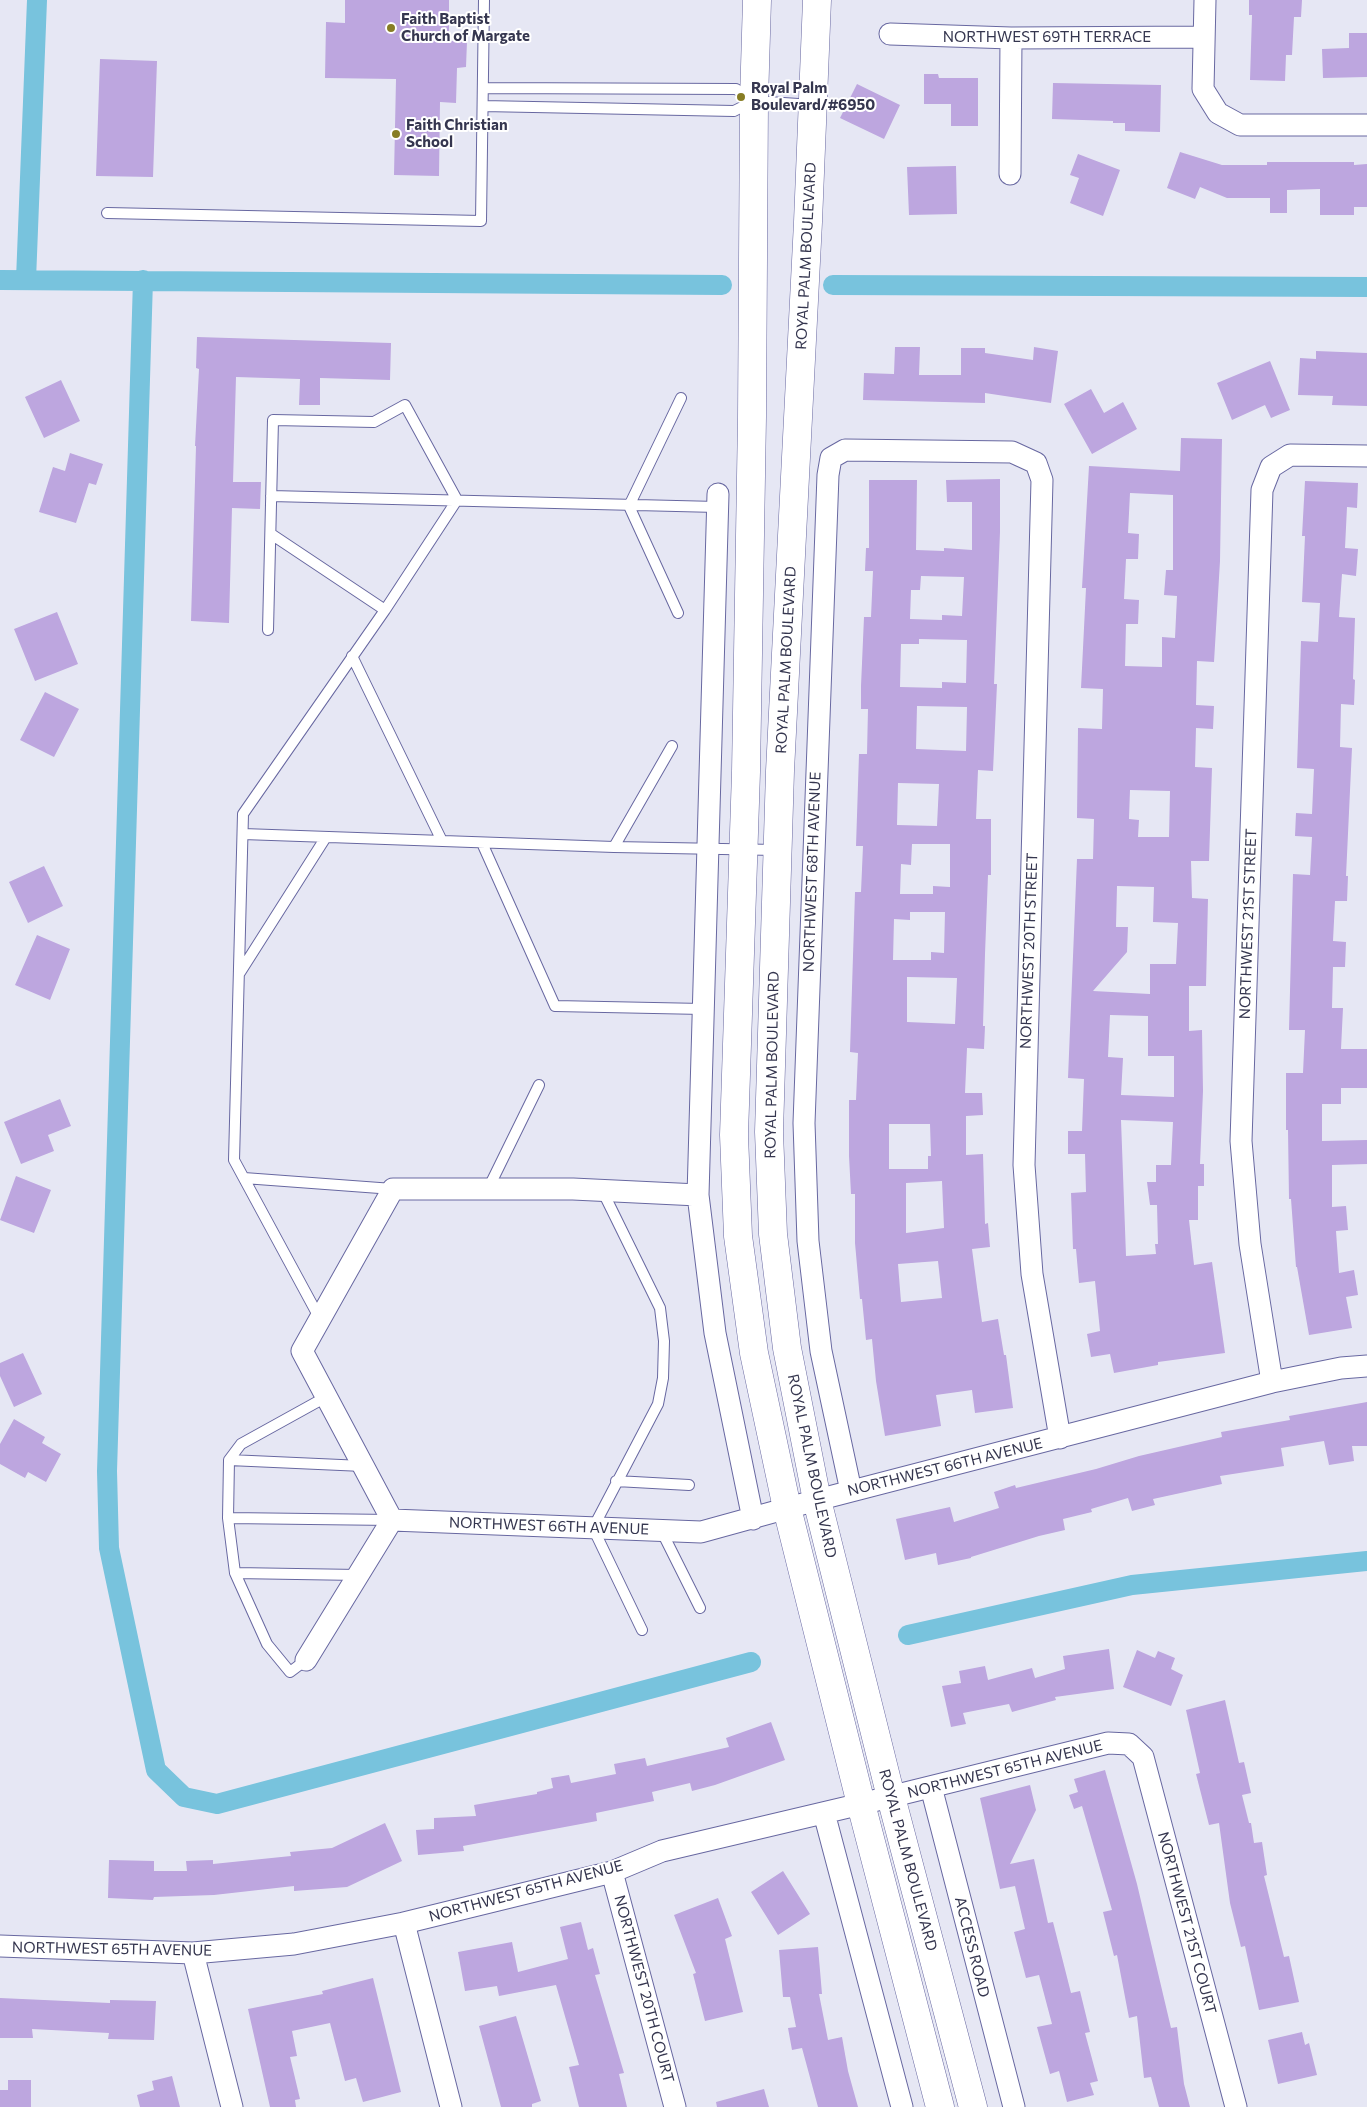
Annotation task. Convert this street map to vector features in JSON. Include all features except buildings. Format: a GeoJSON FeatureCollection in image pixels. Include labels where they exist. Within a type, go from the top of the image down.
{"type":"FeatureCollection","features":[{"type":"Feature","properties":{"kind":"main road","name":"ROYAL PALM BOULEVARD"},"geometry":{"type":"LineString","coordinates":[[757,0],[744,850],[734,1135],[738,1236],[754,1353],[787,1508],[861,1804],[940,2107]]}},
{"type":"Feature","properties":{"kind":"main road","name":"ROYAL PALM BOULEVARD"},"geometry":{"type":"LineString","coordinates":[[817,0],[814,105],[780,771],[769,1132],[773,1234],[786,1348],[817,1500],[891,1797],[973,2107]]}},
{"type":"Feature","properties":{"kind":"street"},"geometry":{"type":"LineString","coordinates":[[1205,0],[1203,89],[1218,113],[1240,125],[1367,125]]}},
{"type":"Feature","properties":{"kind":"street","name":"NORTHWEST 69TH TERRACE"},"geometry":{"type":"LineString","coordinates":[[890,34],[1011,38],[1204,37]]}},
{"type":"Feature","properties":{"kind":"street"},"geometry":{"type":"LineString","coordinates":[[1010,174],[1011,38]]}},
{"type":"Feature","properties":{"kind":"street","name":"NORTHWEST 68TH AVENUE"},"geometry":{"type":"LineString","coordinates":[[851,1491],[822,1351],[808,1241],[804,1123],[828,475],[831,458],[845,450],[1012,452],[1036,463]]}},
{"type":"Feature","properties":{"kind":"street","name":"NORTHWEST 21ST STREET"},"geometry":{"type":"LineString","coordinates":[[1272,1382],[1250,1244],[1241,1141],[1262,490],[1271,467],[1290,455],[1367,456]]}},
{"type":"Feature","properties":{"kind":"street","name":"NORTHWEST 20TH STREET"},"geometry":{"type":"LineString","coordinates":[[1036,463],[1042,480],[1024,1165],[1032,1274],[1060,1438]]}},
{"type":"Feature","properties":{"kind":"street"},"geometry":{"type":"LineString","coordinates":[[718,500],[698,1195],[715,1333],[753,1519]]}},
{"type":"Feature","properties":{"kind":"street"},"geometry":{"type":"LineString","coordinates":[[306,1660],[392,1520],[302,1351],[393,1189],[602,1190],[698,1195]]}},
{"type":"Feature","properties":{"kind":"street","name":"NORTHWEST 66TH AVENUE"},"geometry":{"type":"LineString","coordinates":[[392,1520],[701,1532],[851,1491],[1272,1382],[1341,1368],[1367,1366]]}},
{"type":"Feature","properties":{"kind":"street","name":"NORTHWEST 65TH AVENUE"},"geometry":{"type":"LineString","coordinates":[[0,1946],[193,1953],[294,1944],[404,1923],[612,1872],[662,1851],[891,1797],[1108,1742],[1129,1744]]}},
{"type":"Feature","properties":{"kind":"street","name":"NORTHWEST 21ST COURT"},"geometry":{"type":"LineString","coordinates":[[1129,1744],[1143,1757],[1236,2107]]}},
{"type":"Feature","properties":{"kind":"street","name":"ACCESS ROAD"},"geometry":{"type":"LineString","coordinates":[[931,1787],[1014,2107]]}},
{"type":"Feature","properties":{"kind":"street"},"geometry":{"type":"LineString","coordinates":[[824,1813],[902,2107]]}},
{"type":"Feature","properties":{"kind":"street","name":"NORTHWEST 20TH COURT"},"geometry":{"type":"LineString","coordinates":[[612,1872],[675,2107]]}},
{"type":"Feature","properties":{"kind":"street"},"geometry":{"type":"LineString","coordinates":[[404,1923],[451,2107]]}},
{"type":"Feature","properties":{"kind":"street"},"geometry":{"type":"LineString","coordinates":[[193,1953],[232,2107]]}},
{"type":"Feature","properties":{"kind":"lane"},"geometry":{"type":"LineString","coordinates":[[107,213],[480,221],[484,0]]}},
{"type":"Feature","properties":{"kind":"lane"},"geometry":{"type":"LineString","coordinates":[[483,88],[736,89],[754,100],[814,105]]}},
{"type":"Feature","properties":{"kind":"lane"},"geometry":{"type":"LineString","coordinates":[[483,106],[734,111],[754,100]]}},
{"type":"Feature","properties":{"kind":"lane"},"geometry":{"type":"LineString","coordinates":[[629,506],[681,398]]}},
{"type":"Feature","properties":{"kind":"lane"},"geometry":{"type":"LineString","coordinates":[[268,630],[273,420],[374,422],[405,405],[457,500]]}},
{"type":"Feature","properties":{"kind":"lane"},"geometry":{"type":"LineString","coordinates":[[271,496],[629,506],[718,500]]}},
{"type":"Feature","properties":{"kind":"lane"},"geometry":{"type":"LineString","coordinates":[[320,1319],[234,1160],[243,814],[385,610],[457,500]]}},
{"type":"Feature","properties":{"kind":"lane"},"geometry":{"type":"LineString","coordinates":[[629,506],[678,613]]}},
{"type":"Feature","properties":{"kind":"lane"},"geometry":{"type":"LineString","coordinates":[[271,534],[385,610]]}},
{"type":"Feature","properties":{"kind":"lane"},"geometry":{"type":"LineString","coordinates":[[352,656],[442,841]]}},
{"type":"Feature","properties":{"kind":"lane"},"geometry":{"type":"LineString","coordinates":[[614,847],[672,746]]}},
{"type":"Feature","properties":{"kind":"lane"},"geometry":{"type":"LineString","coordinates":[[243,834],[708,850],[778,850]]}},
{"type":"Feature","properties":{"kind":"lane"},"geometry":{"type":"LineString","coordinates":[[239,974],[326,838]]}},
{"type":"Feature","properties":{"kind":"lane"},"geometry":{"type":"LineString","coordinates":[[482,843],[555,1006],[703,1009]]}},
{"type":"Feature","properties":{"kind":"lane"},"geometry":{"type":"LineString","coordinates":[[488,1189],[539,1085]]}},
{"type":"Feature","properties":{"kind":"lane"},"geometry":{"type":"LineString","coordinates":[[244,1178],[393,1189]]}},
{"type":"Feature","properties":{"kind":"lane"},"geometry":{"type":"LineString","coordinates":[[602,1190],[660,1308],[664,1341],[663,1378],[658,1404],[593,1528],[642,1630]]}},
{"type":"Feature","properties":{"kind":"lane"},"geometry":{"type":"LineString","coordinates":[[306,1660],[290,1672],[267,1644],[236,1573],[228,1518],[229,1460],[240,1444],[326,1397]]}},
{"type":"Feature","properties":{"kind":"lane"},"geometry":{"type":"LineString","coordinates":[[229,1460],[364,1466]]}},
{"type":"Feature","properties":{"kind":"lane"},"geometry":{"type":"LineString","coordinates":[[616,1481],[690,1485]]}},
{"type":"Feature","properties":{"kind":"lane"},"geometry":{"type":"LineString","coordinates":[[228,1518],[392,1520]]}},
{"type":"Feature","properties":{"kind":"lane"},"geometry":{"type":"LineString","coordinates":[[661,1530],[700,1608]]}},
{"type":"Feature","properties":{"kind":"lane"},"geometry":{"type":"LineString","coordinates":[[236,1573],[359,1575]]}},
{"type":"Feature","properties":{"kind":"waterway"},"geometry":{"type":"LineString","coordinates":[[26,280],[37,0]]}},
{"type":"Feature","properties":{"kind":"waterway"},"geometry":{"type":"LineString","coordinates":[[0,280],[722,285]]}},
{"type":"Feature","properties":{"kind":"waterway"},"geometry":{"type":"LineString","coordinates":[[143,280],[107,1471],[109,1548],[156,1770],[184,1797],[217,1804],[751,1662]]}},
{"type":"Feature","properties":{"kind":"waterway"},"geometry":{"type":"LineString","coordinates":[[833,285],[1367,287]]}},
{"type":"Feature","properties":{"kind":"waterway"},"geometry":{"type":"LineString","coordinates":[[908,1635],[1132,1585],[1367,1561]]}},
{"type":"Feature","properties":{"kind":"place","name":"Faith Baptist Church of Margate"},"geometry":{"type":"Point","coordinates":[391,28]}},
{"type":"Feature","properties":{"kind":"place","name":"Royal Palm Boulevard/#6950"},"geometry":{"type":"Point","coordinates":[741,97]}},
{"type":"Feature","properties":{"kind":"place","name":"Faith Christian School"},"geometry":{"type":"Point","coordinates":[396,134]}}]}
